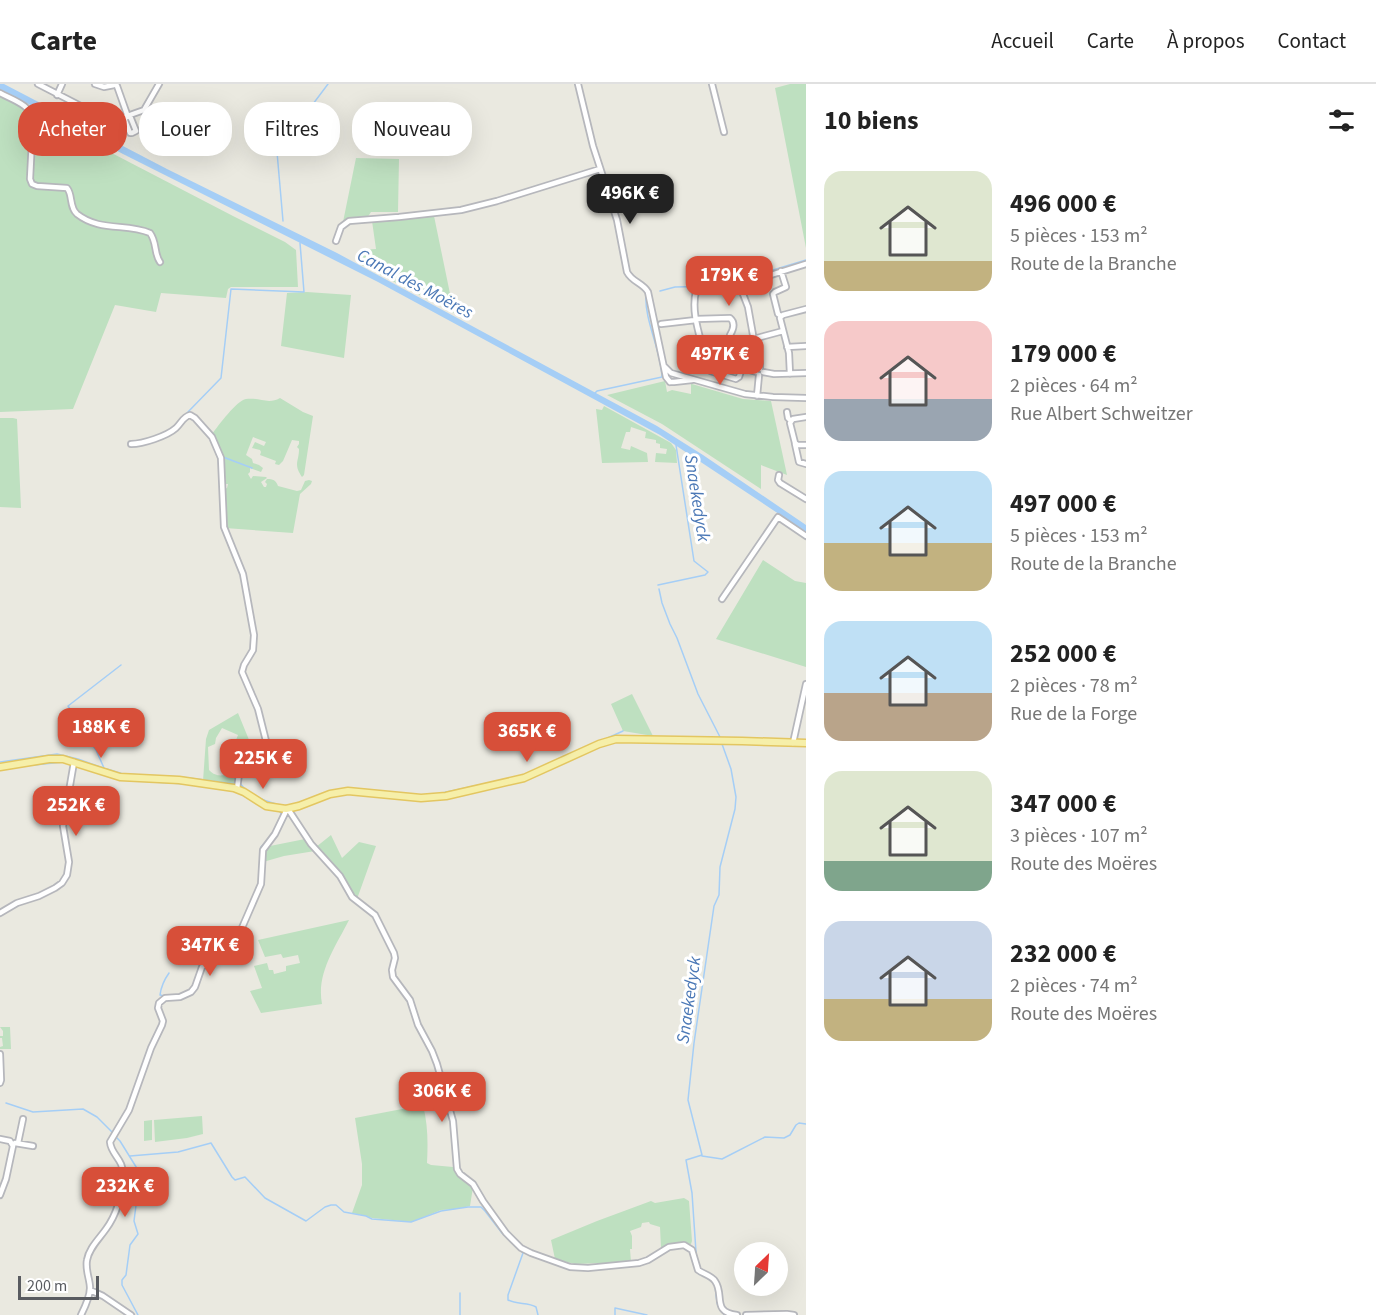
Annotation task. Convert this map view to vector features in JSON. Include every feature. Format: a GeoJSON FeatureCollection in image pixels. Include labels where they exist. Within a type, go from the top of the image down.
{"type":"FeatureCollection","features":[{"type":"Feature","properties":{"kind":"main road"},"geometry":{"type":"LineString","coordinates":[[0,767],[53,759],[74,762],[124,778],[179,780],[237,789],[264,805],[287,809],[330,794],[348,791],[423,798],[449,795],[524,778],[612,740],[806,743]]}},
{"type":"Feature","properties":{"kind":"street"},"geometry":{"type":"LineString","coordinates":[[38,84],[73,102]]}},
{"type":"Feature","properties":{"kind":"street"},"geometry":{"type":"LineString","coordinates":[[57,94],[62,84]]}},
{"type":"Feature","properties":{"kind":"street"},"geometry":{"type":"LineString","coordinates":[[95,84],[104,87],[116,85],[122,102]]}},
{"type":"Feature","properties":{"kind":"street"},"geometry":{"type":"LineString","coordinates":[[127,117],[145,110],[159,84]]}},
{"type":"Feature","properties":{"kind":"street"},"geometry":{"type":"LineString","coordinates":[[578,84],[593,145],[617,218],[627,273],[631,279],[644,286],[648,294],[667,379],[670,382]]}},
{"type":"Feature","properties":{"kind":"street"},"geometry":{"type":"LineString","coordinates":[[712,84],[724,132]]}},
{"type":"Feature","properties":{"kind":"street"},"geometry":{"type":"LineString","coordinates":[[0,93],[28,108],[32,115],[30,179],[32,184],[67,188],[74,210],[93,223],[148,232],[153,238],[160,262]]}},
{"type":"Feature","properties":{"kind":"street"},"geometry":{"type":"LineString","coordinates":[[336,241],[343,225],[351,220],[399,218],[461,210],[600,169]]}},
{"type":"Feature","properties":{"kind":"street"},"geometry":{"type":"LineString","coordinates":[[757,395],[760,364],[748,307],[742,293],[743,287],[750,281],[806,264]]}},
{"type":"Feature","properties":{"kind":"street"},"geometry":{"type":"LineString","coordinates":[[781,271],[786,288],[773,294],[778,314],[781,316],[790,374]]}},
{"type":"Feature","properties":{"kind":"street"},"geometry":{"type":"LineString","coordinates":[[743,287],[696,291],[694,306],[704,354],[712,360],[760,372],[806,373]]}},
{"type":"Feature","properties":{"kind":"street"},"geometry":{"type":"LineString","coordinates":[[781,316],[806,309]]}},
{"type":"Feature","properties":{"kind":"street"},"geometry":{"type":"LineString","coordinates":[[661,324],[730,318],[734,328],[730,335],[732,341],[736,342],[783,332]]}},
{"type":"Feature","properties":{"kind":"street"},"geometry":{"type":"LineString","coordinates":[[787,347],[806,346]]}},
{"type":"Feature","properties":{"kind":"street"},"geometry":{"type":"LineString","coordinates":[[712,360],[710,371],[728,376],[738,378],[742,368]]}},
{"type":"Feature","properties":{"kind":"street"},"geometry":{"type":"LineString","coordinates":[[664,365],[668,371],[675,374],[730,390],[779,398],[806,398]]}},
{"type":"Feature","properties":{"kind":"street"},"geometry":{"type":"LineString","coordinates":[[670,382],[670,377],[675,374]]}},
{"type":"Feature","properties":{"kind":"street"},"geometry":{"type":"LineString","coordinates":[[670,382],[694,380]]}},
{"type":"Feature","properties":{"kind":"street"},"geometry":{"type":"LineString","coordinates":[[787,412],[800,462],[806,464]]}},
{"type":"Feature","properties":{"kind":"street"},"geometry":{"type":"LineString","coordinates":[[131,444],[149,441],[171,431],[190,415],[213,437],[220,456],[224,527],[243,576],[255,638],[254,650],[243,665],[242,672],[258,711],[266,740],[264,746],[248,759],[241,769],[237,789]]}},
{"type":"Feature","properties":{"kind":"street"},"geometry":{"type":"LineString","coordinates":[[790,421],[806,417]]}},
{"type":"Feature","properties":{"kind":"street"},"geometry":{"type":"LineString","coordinates":[[795,444],[806,445]]}},
{"type":"Feature","properties":{"kind":"street"},"geometry":{"type":"LineString","coordinates":[[779,475],[780,483],[804,498],[806,491]]}},
{"type":"Feature","properties":{"kind":"street"},"geometry":{"type":"LineString","coordinates":[[722,599],[778,517],[806,536]]}},
{"type":"Feature","properties":{"kind":"street"},"geometry":{"type":"LineString","coordinates":[[793,743],[806,684]]}},
{"type":"Feature","properties":{"kind":"street"},"geometry":{"type":"LineString","coordinates":[[0,913],[13,904],[55,888],[67,875],[69,863],[63,824],[74,762]]}},
{"type":"Feature","properties":{"kind":"street"},"geometry":{"type":"LineString","coordinates":[[81,1315],[90,1290],[87,1257],[115,1214],[123,1180],[121,1163],[110,1146],[110,1142],[130,1107],[151,1048],[162,1025],[159,1002],[165,998],[180,998],[191,992],[203,966],[238,937],[261,885],[263,848],[275,834],[287,809]]}},
{"type":"Feature","properties":{"kind":"street"},"geometry":{"type":"LineString","coordinates":[[287,809],[312,846],[341,877],[352,897],[372,911],[378,919],[394,953],[393,977],[410,1000],[418,1025],[437,1064],[453,1121],[458,1171],[473,1184],[506,1233],[527,1252],[579,1268],[635,1264],[671,1247],[687,1246],[693,1252],[698,1270],[712,1277],[717,1283],[722,1309],[737,1315]]}},
{"type":"Feature","properties":{"kind":"street"},"geometry":{"type":"LineString","coordinates":[[0,1054],[0,1083]]}},
{"type":"Feature","properties":{"kind":"street"},"geometry":{"type":"LineString","coordinates":[[0,1195],[22,1119]]}},
{"type":"Feature","properties":{"kind":"street"},"geometry":{"type":"LineString","coordinates":[[0,1139],[33,1146]]}},
{"type":"Feature","properties":{"kind":"street"},"geometry":{"type":"LineString","coordinates":[[90,1290],[131,1315]]}},
{"type":"Feature","properties":{"kind":"street"},"geometry":{"type":"LineString","coordinates":[[746,1315],[794,1315]]}},
{"type":"Feature","properties":{"kind":"green space"},"geometry":{"type":"Polygon","coordinates":[[[790,84],[806,84],[806,248],[775,88],[790,84]]]}},
{"type":"Feature","properties":{"kind":"green space"},"geometry":{"type":"Polygon","coordinates":[[[0,95],[18,104],[18,156],[117,156],[285,242],[296,250],[298,287],[231,287],[228,289],[226,298],[161,293],[156,312],[115,305],[73,409],[0,412],[0,95]]]}},
{"type":"Feature","properties":{"kind":"green space"},"geometry":{"type":"Polygon","coordinates":[[[356,158],[399,159],[398,212],[371,212],[367,218],[343,222],[356,158]]]}},
{"type":"Feature","properties":{"kind":"green space"},"geometry":{"type":"Polygon","coordinates":[[[434,216],[454,313],[360,264],[360,250],[376,249],[372,221],[434,216]]]}},
{"type":"Feature","properties":{"kind":"green space"},"geometry":{"type":"Polygon","coordinates":[[[697,266],[715,268],[715,278],[695,277],[697,266]]]}},
{"type":"Feature","properties":{"kind":"green space"},"geometry":{"type":"Polygon","coordinates":[[[287,293],[351,295],[344,358],[281,346],[287,293]]]}},
{"type":"Feature","properties":{"kind":"green space"},"geometry":{"type":"Polygon","coordinates":[[[665,381],[667,392],[672,390],[691,394],[692,384],[743,399],[771,401],[787,475],[761,465],[761,489],[662,424],[607,395],[665,381]]]}},
{"type":"Feature","properties":{"kind":"green space"},"geometry":{"type":"Polygon","coordinates":[[[280,398],[313,416],[304,475],[302,477],[297,466],[299,441],[292,440],[279,465],[275,464],[276,461],[260,455],[260,450],[252,448],[255,442],[264,446],[266,442],[253,437],[246,455],[252,459],[253,463],[263,468],[261,472],[250,468],[248,474],[251,479],[253,476],[266,477],[261,482],[264,487],[266,487],[267,479],[271,479],[278,486],[297,491],[301,490],[305,481],[312,481],[300,494],[293,533],[225,528],[224,489],[228,484],[225,484],[221,460],[212,434],[242,400],[271,401],[280,398]]]}},
{"type":"Feature","properties":{"kind":"green space"},"geometry":{"type":"Polygon","coordinates":[[[604,406],[671,443],[676,450],[677,463],[655,462],[656,453],[666,454],[667,449],[660,448],[656,440],[645,438],[646,432],[631,427],[630,432],[626,432],[621,448],[630,450],[631,446],[647,453],[648,462],[602,463],[596,409],[602,410],[604,406]]]}},
{"type":"Feature","properties":{"kind":"green space"},"geometry":{"type":"Polygon","coordinates":[[[0,418],[17,419],[21,508],[0,507],[0,418]]]}},
{"type":"Feature","properties":{"kind":"green space"},"geometry":{"type":"Polygon","coordinates":[[[763,560],[795,581],[806,583],[806,667],[716,639],[763,560]]]}},
{"type":"Feature","properties":{"kind":"green space"},"geometry":{"type":"Polygon","coordinates":[[[632,694],[653,736],[623,731],[611,704],[632,694]]]}},
{"type":"Feature","properties":{"kind":"green space"},"geometry":{"type":"Polygon","coordinates":[[[238,713],[254,752],[239,772],[223,773],[238,735],[222,728],[215,744],[208,747],[209,770],[216,775],[237,776],[235,785],[203,781],[206,739],[209,730],[238,713]]]}},
{"type":"Feature","properties":{"kind":"green space"},"geometry":{"type":"Polygon","coordinates":[[[331,835],[342,858],[359,842],[376,846],[357,899],[341,874],[316,847],[331,835]]]}},
{"type":"Feature","properties":{"kind":"green space"},"geometry":{"type":"Polygon","coordinates":[[[305,839],[315,851],[263,862],[265,847],[305,839]]]}},
{"type":"Feature","properties":{"kind":"green space"},"geometry":{"type":"Polygon","coordinates":[[[349,920],[324,971],[322,1004],[261,1013],[250,991],[262,988],[254,966],[267,963],[269,970],[273,970],[274,974],[286,971],[286,966],[300,963],[298,955],[283,958],[281,954],[265,957],[258,940],[349,920]]]}},
{"type":"Feature","properties":{"kind":"green space"},"geometry":{"type":"Polygon","coordinates":[[[0,1027],[10,1027],[11,1049],[0,1049],[3,1046],[0,1036],[3,1036],[3,1031],[0,1027]]]}},
{"type":"Feature","properties":{"kind":"green space"},"geometry":{"type":"Polygon","coordinates":[[[423,1105],[427,1134],[427,1163],[453,1167],[458,1175],[473,1187],[470,1206],[441,1210],[412,1222],[372,1218],[352,1213],[362,1185],[362,1164],[355,1118],[423,1105]]]}},
{"type":"Feature","properties":{"kind":"green space"},"geometry":{"type":"Polygon","coordinates":[[[202,1116],[203,1134],[155,1142],[154,1120],[202,1116]]]}},
{"type":"Feature","properties":{"kind":"green space"},"geometry":{"type":"Polygon","coordinates":[[[152,1120],[152,1140],[144,1141],[144,1121],[152,1120]]]}},
{"type":"Feature","properties":{"kind":"green space"},"geometry":{"type":"Polygon","coordinates":[[[684,1198],[689,1201],[691,1244],[677,1243],[661,1248],[660,1227],[649,1222],[642,1223],[641,1227],[630,1231],[632,1236],[631,1262],[575,1264],[555,1259],[551,1240],[651,1201],[655,1203],[684,1198]]]}},
{"type":"Feature","properties":{"kind":"water"},"geometry":{"type":"Polygon","coordinates":[[[0,84],[4,84],[39,102],[25,102],[0,89],[0,84]]]}},
{"type":"Feature","properties":{"kind":"water"},"geometry":{"type":"Polygon","coordinates":[[[127,148],[337,253],[657,426],[806,525],[806,532],[660,435],[378,282],[127,156],[127,148]]]}},
{"type":"Feature","properties":{"kind":"waterway"},"geometry":{"type":"LineString","coordinates":[[283,221],[277,152],[328,84]]}},
{"type":"Feature","properties":{"kind":"waterway"},"geometry":{"type":"LineString","coordinates":[[187,413],[221,378],[231,289],[304,292],[300,243]]}},
{"type":"Feature","properties":{"kind":"waterway","name":"Snaekedyck"},"geometry":{"type":"LineString","coordinates":[[660,291],[675,287],[720,286],[806,260]]}},
{"type":"Feature","properties":{"kind":"waterway","name":"Snaekedyck"},"geometry":{"type":"LineString","coordinates":[[594,394],[597,391],[662,377],[646,304],[646,294]]}},
{"type":"Feature","properties":{"kind":"waterway"},"geometry":{"type":"LineString","coordinates":[[198,425],[205,432]]}},
{"type":"Feature","properties":{"kind":"waterway","name":"Snaekedyck"},"geometry":{"type":"LineString","coordinates":[[658,585],[705,575],[708,572],[694,561],[676,445]]}},
{"type":"Feature","properties":{"kind":"waterway"},"geometry":{"type":"LineString","coordinates":[[223,457],[252,468]]}},
{"type":"Feature","properties":{"kind":"waterway","name":"Snaekedyck"},"geometry":{"type":"LineString","coordinates":[[659,589],[662,603],[698,694],[720,737]]}},
{"type":"Feature","properties":{"kind":"waterway"},"geometry":{"type":"LineString","coordinates":[[104,768],[96,750],[68,706],[121,665]]}},
{"type":"Feature","properties":{"kind":"waterway"},"geometry":{"type":"LineString","coordinates":[[601,741],[623,731]]}},
{"type":"Feature","properties":{"kind":"waterway","name":"Snaekedyck"},"geometry":{"type":"LineString","coordinates":[[696,1252],[692,1193],[686,1160],[702,1155],[688,1100],[714,906],[719,895],[720,867],[736,797],[731,769],[722,744]]}},
{"type":"Feature","properties":{"kind":"waterway"},"geometry":{"type":"LineString","coordinates":[[0,762],[57,754],[103,768]]}},
{"type":"Feature","properties":{"kind":"waterway"},"geometry":{"type":"LineString","coordinates":[[34,765],[63,762]]}},
{"type":"Feature","properties":{"kind":"waterway"},"geometry":{"type":"LineString","coordinates":[[82,768],[118,779]]}},
{"type":"Feature","properties":{"kind":"waterway"},"geometry":{"type":"LineString","coordinates":[[107,769],[123,774],[181,777],[236,784]]}},
{"type":"Feature","properties":{"kind":"waterway"},"geometry":{"type":"LineString","coordinates":[[442,793],[531,772]]}},
{"type":"Feature","properties":{"kind":"waterway"},"geometry":{"type":"LineString","coordinates":[[122,780],[186,784]]}},
{"type":"Feature","properties":{"kind":"waterway"},"geometry":{"type":"LineString","coordinates":[[240,783],[251,794],[276,804]]}},
{"type":"Feature","properties":{"kind":"waterway"},"geometry":{"type":"LineString","coordinates":[[359,789],[375,791]]}},
{"type":"Feature","properties":{"kind":"waterway"},"geometry":{"type":"LineString","coordinates":[[295,804],[339,790]]}},
{"type":"Feature","properties":{"kind":"waterway"},"geometry":{"type":"LineString","coordinates":[[241,794],[257,804]]}},
{"type":"Feature","properties":{"kind":"waterway"},"geometry":{"type":"LineString","coordinates":[[270,810],[279,811],[282,814]]}},
{"type":"Feature","properties":{"kind":"waterway"},"geometry":{"type":"LineString","coordinates":[[260,864],[261,847],[269,839]]}},
{"type":"Feature","properties":{"kind":"waterway"},"geometry":{"type":"LineString","coordinates":[[197,976],[199,967],[207,960]]}},
{"type":"Feature","properties":{"kind":"waterway"},"geometry":{"type":"LineString","coordinates":[[165,996],[160,995],[160,992],[169,973]]}},
{"type":"Feature","properties":{"kind":"waterway"},"geometry":{"type":"LineString","coordinates":[[6,1103],[33,1112],[83,1109],[97,1117],[113,1133]]}},
{"type":"Feature","properties":{"kind":"waterway"},"geometry":{"type":"LineString","coordinates":[[702,1156],[722,1159],[765,1137],[784,1138],[790,1135],[799,1123],[806,1124]]}},
{"type":"Feature","properties":{"kind":"waterway"},"geometry":{"type":"LineString","coordinates":[[116,1137],[138,1170],[139,1182],[134,1221],[138,1234],[130,1245],[126,1275],[122,1280],[122,1285],[138,1315]]}},
{"type":"Feature","properties":{"kind":"waterway"},"geometry":{"type":"LineString","coordinates":[[130,1156],[178,1152],[211,1143],[235,1180],[245,1177],[265,1198],[306,1221],[331,1205],[336,1205],[344,1212],[372,1219],[411,1222],[441,1211],[481,1207],[516,1247]]}},
{"type":"Feature","properties":{"kind":"waterway"},"geometry":{"type":"LineString","coordinates":[[520,1250],[523,1253],[508,1300],[530,1304],[536,1307],[538,1315]]}},
{"type":"Feature","properties":{"kind":"waterway","name":"Snaekedyck"},"geometry":{"type":"LineString","coordinates":[[699,1274],[708,1278]]}},
{"type":"Feature","properties":{"kind":"waterway","name":"Snaekedyck"},"geometry":{"type":"LineString","coordinates":[[715,1286],[718,1306],[725,1315]]}},
{"type":"Feature","properties":{"kind":"waterway"},"geometry":{"type":"LineString","coordinates":[[460,1293],[460,1315]]}},
{"type":"Feature","properties":{"kind":"waterway","name":"Snaekedyck"},"geometry":{"type":"LineString","coordinates":[[615,1315],[615,1308],[647,1315]]}},
{"type":"Feature","properties":{"kind":"water label","name":"Canal des Moëres"},"geometry":{"type":"Point","coordinates":[415,284]}}]}
